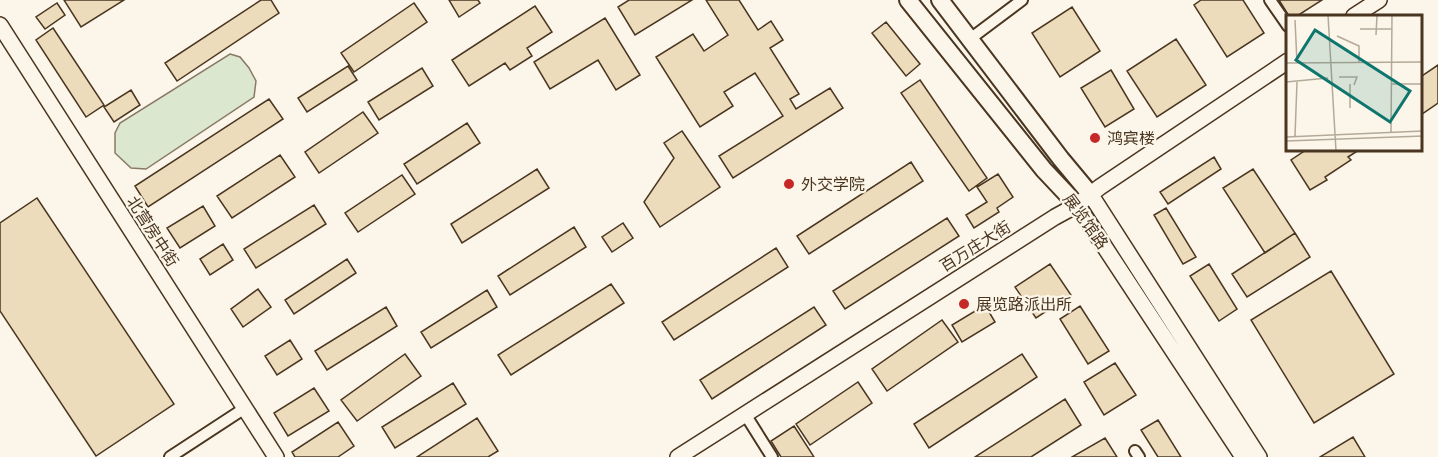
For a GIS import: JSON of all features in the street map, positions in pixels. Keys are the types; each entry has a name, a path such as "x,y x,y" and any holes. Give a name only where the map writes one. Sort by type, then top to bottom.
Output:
{"main road":[{"name":"展览馆路","path":"908,0 1044,170 1084,200 1259,457"},
{"name":"展览馆路","path":"939,0 1061,159 1243,457"},
{"path":"1356,15 1379,0"},
{"name":"北营房中街","path":"0,25 276,457"},
{"name":"百万庄大街","path":"678,457 1084,200 1286,62"}],"street":[{"path":"970,39 1022,0"},
{"path":"1270,0 1286,23"},
{"path":"170,457 245,408"},
{"path":"745,414 772,457"}],"green space":[{"path":"230,54 240,57 249,68 256,81 254,97 146,169 131,168 115,153 115,133 120,123"}],"building":[{"path":"64,0 124,0 81,27"},
{"path":"261,0 271,0 279,13 177,81 165,63"},
{"path":"449,0 478,0 480,3 459,17"},
{"path":"629,0 692,0 635,35 618,7"},
{"path":"706,0 739,0 758,30 771,21 783,40 770,48 799,94 790,99 796,109 830,88 843,108 733,178 719,156 783,116 755,73 724,92 733,106 700,127 656,57 693,34 704,51 728,35"},
{"path":"1201,0 1243,0 1264,33 1227,57 1194,5"},
{"path":"1279,0 1322,0 1299,15 1288,15"},
{"path":"57,3 65,15 45,29 36,17"},
{"path":"414,3 427,22 354,72 341,53"},
{"path":"535,6 552,32 527,48 532,56 510,70 505,63 469,86 452,60"},
{"path":"1072,7 1100,51 1060,77 1032,33"},
{"path":"605,18 640,75 616,90 598,60 550,89 534,62"},
{"path":"886,22 920,64 906,76 872,33"},
{"path":"53,28 104,105 86,117 36,40"},
{"path":"1176,39 1206,85 1157,117 1127,71"},
{"path":"1438,65 1438,103 1423,113 1423,75"},
{"path":"348,66 357,80 307,112 298,98"},
{"path":"422,68 433,86 379,120 368,102"},
{"path":"1111,70 1134,109 1105,127 1081,88"},
{"path":"920,80 987,178 969,191 901,93"},
{"path":"131,90 140,105 114,122 104,107"},
{"path":"269,99 283,119 148,207 135,186"},
{"path":"363,112 378,133 319,173 305,152"},
{"path":"467,123 480,143 417,184 404,164"},
{"path":"682,131 720,187 660,227 644,202 674,158 664,143"},
{"path":"1303,152 1356,152 1348,157 1351,160 1325,177 1327,180 1310,190 1291,160"},
{"path":"280,155 295,177 232,218 217,196"},
{"path":"1214,157 1221,169 1168,204 1160,192"},
{"path":"911,162 923,181 809,254 797,236"},
{"path":"537,169 549,188 462,243 451,224"},
{"path":"1253,169 1295,233 1265,253 1223,188"},
{"path":"998,174 1013,197 997,208 999,212 974,228 966,215 987,202 977,187"},
{"path":"402,175 415,194 358,232 345,213"},
{"path":"37,198 174,404 96,456 0,311 0,223"},
{"path":"314,205 326,224 256,268 244,249"},
{"path":"203,206 215,226 180,248 167,228"},
{"path":"1166,208 1196,257 1183,264 1154,215"},
{"path":"947,218 959,236 845,309 833,291"},
{"path":"623,223 633,238 612,252 602,237"},
{"path":"574,227 586,247 510,295 498,276"},
{"path":"1295,233 1310,257 1247,297 1232,274"},
{"path":"223,244 233,260 210,275 200,259"},
{"path":"776,248 788,267 674,340 662,322"},
{"path":"347,259 356,273 294,314 285,300"},
{"path":"1050,264 1071,295 1036,318 1015,287"},
{"path":"1209,264 1237,309 1219,321 1190,276"},
{"path":"1331,271 1394,374 1314,423 1251,320"},
{"path":"611,284 624,303 511,375 498,355"},
{"path":"258,289 271,307 243,327 231,309"},
{"path":"487,290 497,307 431,348 421,332"},
{"path":"985,305 995,322 962,342 952,325"},
{"path":"1080,306 1109,351 1088,364 1060,319"},
{"path":"386,307 397,326 327,370 315,351"},
{"path":"814,307 826,325 712,399 700,380"},
{"path":"942,320 958,342 887,391 872,369"},
{"path":"290,340 302,359 277,375 265,356"},
{"path":"405,354 421,376 357,421 341,400"},
{"path":"1022,354 1037,377 929,448 914,424"},
{"path":"1115,363 1136,395 1104,415 1084,382"},
{"path":"858,382 872,403 810,445 796,424"},
{"path":"453,383 466,404 395,448 382,427"},
{"path":"314,388 329,411 288,436 274,413"},
{"path":"1065,399 1081,425 1031,457 975,457"},
{"path":"477,418 498,451 488,457 417,457"},
{"path":"1158,420 1181,457 1158,457 1141,430"},
{"path":"338,422 354,446 338,457 295,457 292,452"},
{"path":"794,426 814,457 781,457 771,441"},
{"path":"1353,437 1365,457 1320,457"},
{"path":"1105,438 1117,457 1072,457"}],"place":[{"name":"鸿宾楼","path":"1095,138"},
{"name":"外交学院","path":"789,184"},
{"name":"展览路派出所","path":"964,304"}]}
